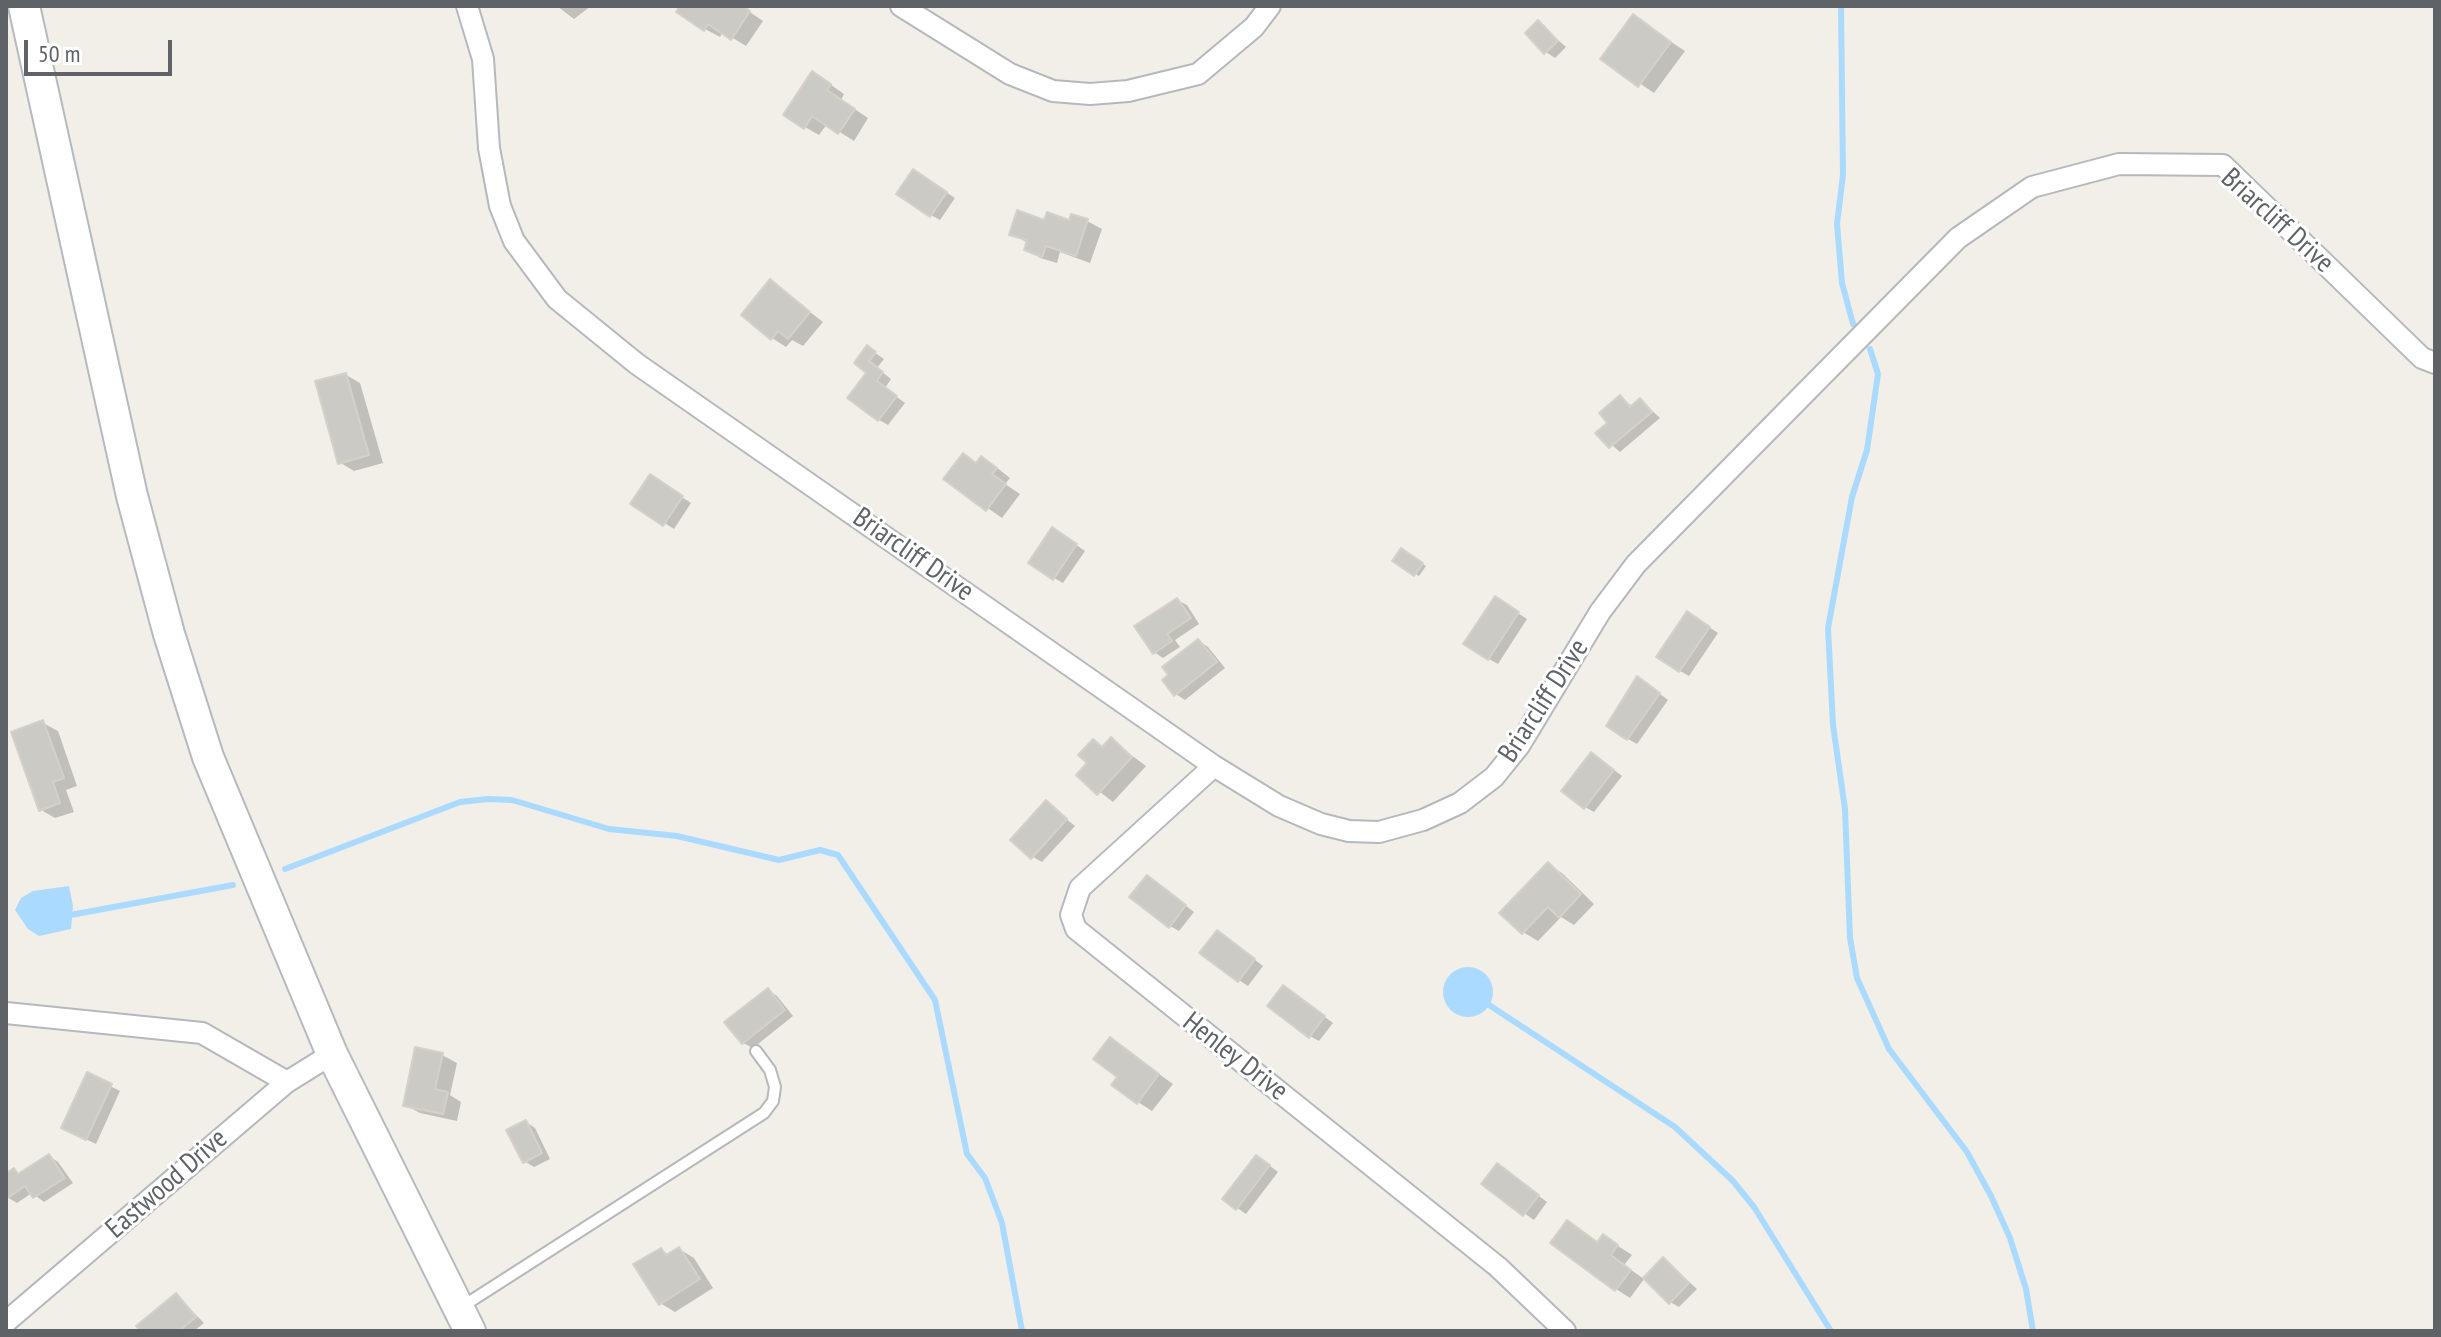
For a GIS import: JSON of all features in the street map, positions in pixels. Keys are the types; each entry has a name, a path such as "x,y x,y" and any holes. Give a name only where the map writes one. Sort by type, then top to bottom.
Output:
{"main road":[{"path":"24,6 132,496 169,634 208,757 332,1054 464,1320"}],"street":[{"name":"Briarcliff Drive","path":"467,6 483,59 489,148 500,206 514,241 557,299 637,364 1214,766 1279,806 1321,824 1349,831 1379,832 1423,820 1460,803 1494,777 1519,746 1600,612 1636,564 1958,238 2032,187 2119,164 2223,165 2429,361"},
{"path":"901,6 1010,74 1053,91 1090,94 1128,91 1198,74 1254,27 1270,6"},
{"name":"Henley Drive","path":"1214,766 1080,888 1071,915 1076,929 1498,1267 1565,1331"},
{"path":"6,1013 202,1033 287,1082"},
{"name":"Eastwood Drive","path":"6,1322 287,1082 332,1054"}],"lane":[{"path":"464,1320 764,1113 773,1101 775,1087 770,1070 756,1051"}],"water":[{"path":"69,886 73,906 71,929 39,936 28,929 15,910 21,898 33,891"},
{"path":"1468,967 1486,974 1493,992 1486,1010 1468,1017 1450,1010 1443,992 1450,974"}],"building":[{"path":"680,6 743,6 750,11 731,40 708,24 704,31 676,12"},
{"path":"1633,14 1671,42 1638,87 1600,59"},
{"path":"1538,20 1558,41 1544,54 1525,33"},
{"path":"812,71 831,84 827,90 855,109 838,134 812,116 804,129 783,115"},
{"path":"913,169 947,192 930,217 896,194"},
{"path":"1017,210 1044,220 1047,212 1069,220 1071,214 1088,219 1076,256 1046,246 1042,257 1024,250 1027,240 1009,235"},
{"path":"770,279 810,312 788,339 778,331 771,340 741,315"},
{"path":"867,345 876,352 869,361 883,372 877,381 897,396 878,421 847,398 866,373 854,363"},
{"path":"346,373 369,455 338,464 315,381"},
{"path":"1620,395 1630,407 1640,398 1652,412 1609,448 1595,433 1607,423 1599,413"},
{"path":"963,453 976,463 981,456 997,468 992,474 1006,484 986,511 943,479"},
{"path":"650,474 683,496 663,526 630,504"},
{"path":"1052,527 1077,544 1053,580 1028,563"},
{"path":"1401,548 1423,563 1414,576 1392,561"},
{"path":"1495,596 1519,612 1488,660 1463,644"},
{"path":"1177,598 1191,618 1167,634 1172,641 1153,654 1134,626"},
{"path":"1687,611 1710,627 1679,672 1656,657"},
{"path":"1198,639 1217,662 1174,696 1162,680 1168,675 1162,667"},
{"path":"1637,676 1660,693 1627,740 1606,726"},
{"path":"43,720 64,778 53,782 60,803 39,811 11,732"},
{"path":"1111,737 1132,757 1097,795 1076,775 1087,763 1078,755 1093,739 1102,747"},
{"path":"1591,752 1614,770 1584,809 1561,791"},
{"path":"1046,800 1067,819 1031,859 1010,840"},
{"path":"1548,862 1581,894 1559,918 1548,907 1522,934 1499,913"},
{"path":"1147,875 1186,905 1169,928 1129,897"},
{"path":"1217,930 1255,959 1238,982 1199,953"},
{"path":"1283,985 1325,1016 1309,1038 1267,1006"},
{"path":"768,988 785,1010 742,1044 724,1022"},
{"path":"1110,1037 1159,1074 1137,1104 1111,1085 1117,1077 1093,1059"},
{"path":"415,1047 443,1053 435,1089 448,1092 443,1114 403,1106"},
{"path":"87,1072 112,1084 86,1140 61,1128"},
{"path":"526,1120 542,1153 523,1163 506,1130"},
{"path":"49,1154 65,1178 33,1198 25,1186 6,1199 6,1173 14,1168 18,1174"},
{"path":"1256,1155 1270,1165 1236,1210 1222,1199"},
{"path":"1497,1163 1539,1195 1523,1216 1481,1184"},
{"path":"1567,1220 1597,1242 1603,1234 1618,1245 1611,1255 1631,1270 1615,1291 1550,1243"},
{"path":"679,1247 700,1279 659,1305 633,1264 661,1248 666,1255"},
{"path":"1663,1257 1689,1283 1669,1304 1643,1278"},
{"path":"176,1293 196,1317 179,1331 140,1331 136,1326"}],"waterway":[{"path":"1841,6 1843,175 1837,224 1842,283 1853,324"},
{"path":"1870,349 1878,374 1867,450 1852,497 1828,628 1833,725 1845,809 1850,938 1857,978 1889,1049 1967,1152 1991,1196 2010,1238 2026,1289 2033,1331"},
{"path":"285,869 460,802 488,799 512,800 609,829 677,836 779,860 820,850 838,855 935,1000 967,1154 985,1178 1002,1223 1022,1331"},
{"path":"65,916 233,885"},
{"path":"1486,1003 1675,1127 1733,1181 1754,1207 1831,1331"}]}
